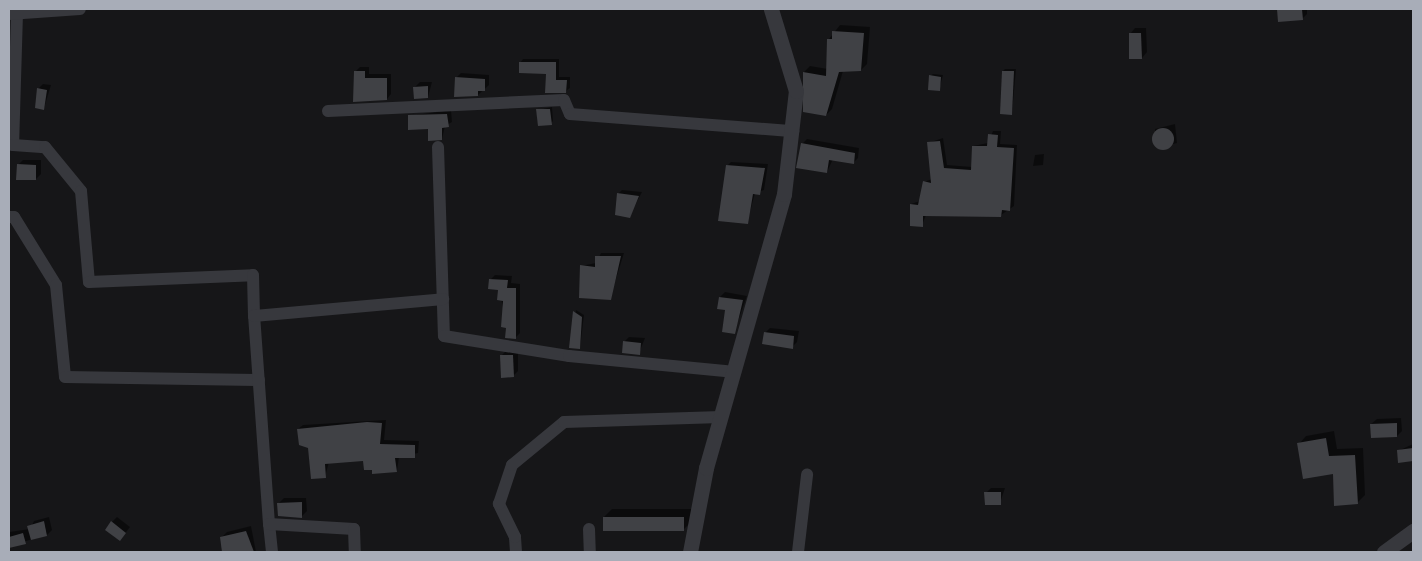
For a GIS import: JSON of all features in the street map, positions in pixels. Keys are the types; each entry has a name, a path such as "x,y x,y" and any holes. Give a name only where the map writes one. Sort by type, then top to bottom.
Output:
{"street":[{"path":"80,9 13,14 12,145 45,147 81,191 89,282 252,275 272,552"},
{"path":"690,552 721,417 784,194 793,130 796,91 771,9"},
{"path":"328,111 564,100 570,114 793,130"},
{"path":"438,147 444,336 569,356 735,372"},
{"path":"9,217 14,217 56,285 65,377 259,380"},
{"path":"254,316 443,299"},
{"path":"516,552 515,538 499,504 512,465 564,422 721,417"},
{"path":"798,552 806,475"},
{"path":"269,524 354,529 355,552"},
{"path":"589,529 590,552"},
{"path":"1384,552 1413,532"}],"building":[{"path":"1277,9 1302,9 1303,20 1278,22"},
{"path":"832,31 864,33 861,71 839,72 826,116 803,112 803,72 826,76 827,39 832,39"},
{"path":"1129,33 1141,33 1142,59 1129,59"},
{"path":"519,62 556,62 556,80 567,80 566,93 545,93 546,74 519,73"},
{"path":"354,71 365,71 365,78 387,78 387,100 353,102"},
{"path":"1002,71 1014,71 1012,115 1000,114"},
{"path":"929,75 941,77 940,91 928,90"},
{"path":"455,77 485,79 485,91 478,91 478,96 454,97"},
{"path":"428,86 428,98 414,99 413,87"},
{"path":"37,88 47,90 44,110 35,108"},
{"path":"536,109 550,109 552,125 538,126"},
{"path":"447,114 449,127 442,128 442,140 428,141 428,129 408,130 408,115"},
{"path":"1163,128 1171,131 1174,139 1171,147 1163,150 1155,147 1152,139 1155,131"},
{"path":"988,134 998,135 997,147 1014,148 1010,211 1002,210 1001,217 923,216 923,227 910,226 910,204 918,205 923,181 931,183 927,142 940,141 944,168 971,170 972,146 987,146"},
{"path":"801,143 855,153 854,164 829,160 827,173 796,168"},
{"path":"17,164 36,165 36,180 16,180"},
{"path":"726,165 765,168 760,195 753,194 748,224 718,221"},
{"path":"617,193 639,196 630,218 615,215"},
{"path":"595,256 621,256 611,300 579,298 580,265 595,267"},
{"path":"489,279 508,280 507,288 516,288 516,339 505,338 506,328 501,327 503,301 497,300 498,290 488,289"},
{"path":"719,297 743,300 735,334 722,332 725,310 717,309"},
{"path":"573,311 582,317 580,349 569,348"},
{"path":"764,332 794,336 793,349 762,344"},
{"path":"623,341 641,343 640,355 622,353"},
{"path":"500,355 513,355 514,377 501,378"},
{"path":"367,422 382,423 380,444 415,445 415,458 395,458 397,472 372,474 372,470 364,470 363,461 325,464 326,478 311,479 308,448 299,445 297,429"},
{"path":"1397,423 1397,437 1371,438 1370,424"},
{"path":"1326,438 1329,456 1355,455 1358,504 1334,506 1333,474 1303,479 1297,443"},
{"path":"1413,448 1413,461 1398,463 1397,450"},
{"path":"984,492 1001,492 1001,505 985,505"},
{"path":"302,502 302,518 278,516 277,503"},
{"path":"603,517 684,517 684,531 603,531"},
{"path":"44,521 47,536 31,540 27,526"},
{"path":"111,521 126,533 120,541 105,530"},
{"path":"246,531 254,552 222,552 220,537"},
{"path":"23,533 26,544 9,548 9,537"}]}
